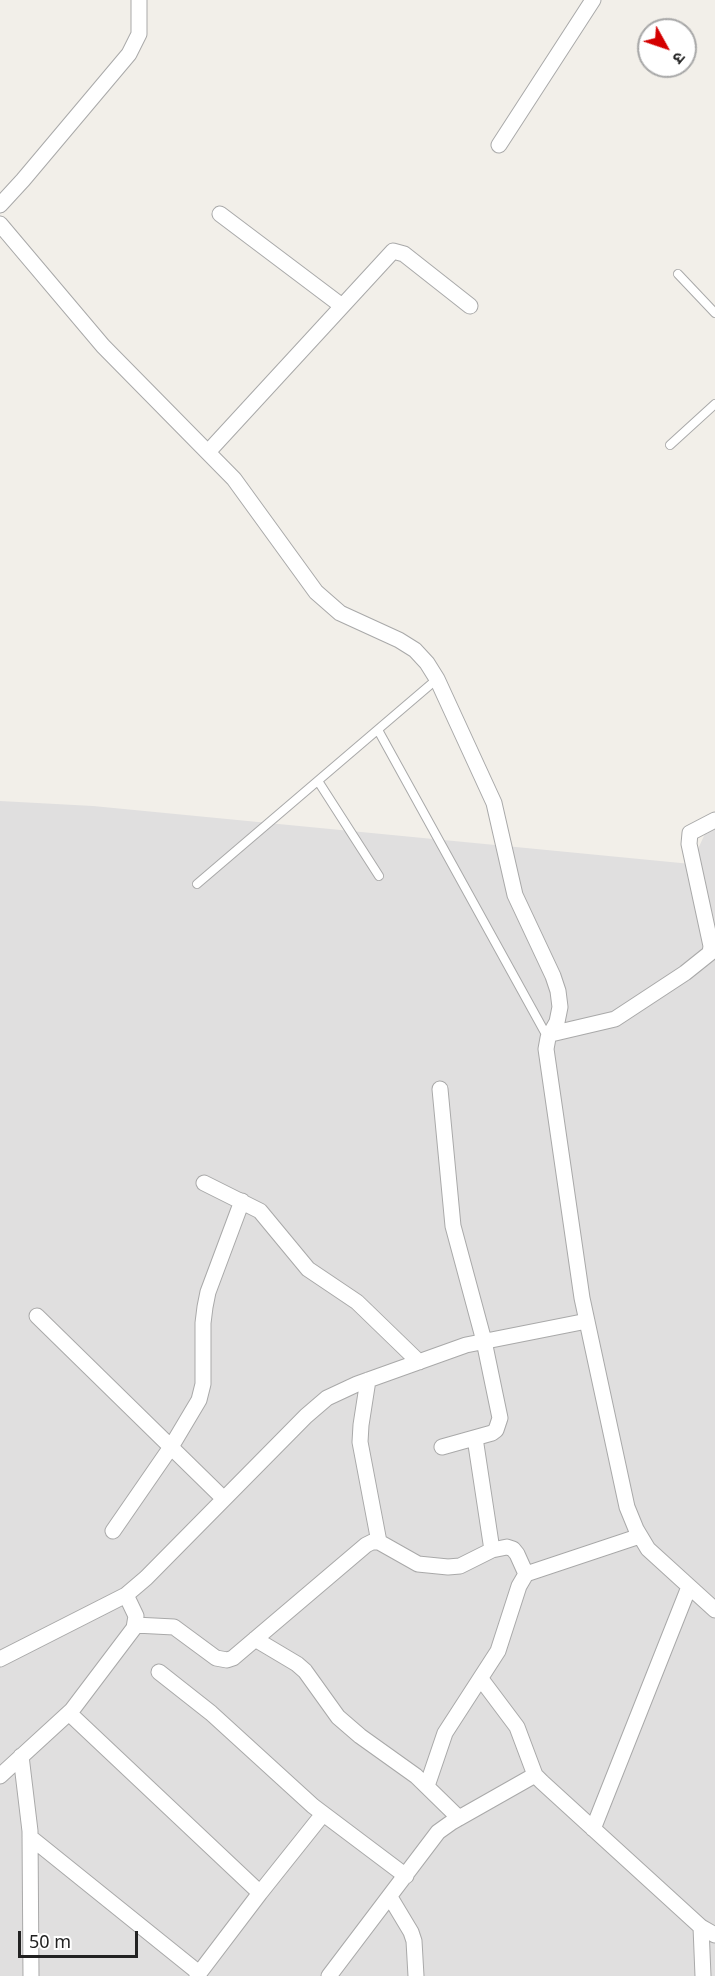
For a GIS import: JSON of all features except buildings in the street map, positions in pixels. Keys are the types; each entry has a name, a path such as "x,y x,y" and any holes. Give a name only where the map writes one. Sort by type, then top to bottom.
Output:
{"street":[{"path":"0,205 24,180 129,54 139,34 139,0"},
{"path":"499,144 593,0"},
{"path":"220,214 342,306"},
{"path":"0,224 103,346 234,479 327,604 340,613 399,640 415,650 437,679 494,803 515,895 558,991 558,1014 546,1048 587,1321 627,1507 640,1536 656,1557 715,1610"},
{"path":"208,452 393,251 399,251 470,306"},
{"path":"549,1036 615,1019 685,973 710,953 711,946 689,844 690,832 715,820"},
{"path":"440,1089 453,1226 484,1341 500,1418 499,1424 492,1433 442,1447"},
{"path":"204,1183 260,1211 308,1269 357,1302 419,1362"},
{"path":"114,1531 195,1409 201,1392 205,1307 208,1292 242,1201"},
{"path":"37,1316 224,1499"},
{"path":"0,1659 126,1595 147,1578 306,1416 327,1398 368,1380 466,1345 587,1321"},
{"path":"368,1380 360,1442 379,1542"},
{"path":"475,1438 492,1550"},
{"path":"427,1786 445,1732 498,1652 519,1586 526,1574 640,1536"},
{"path":"135,1625 174,1627 222,1660 233,1658 366,1545 379,1542 418,1564 448,1567 471,1562 502,1546 513,1549 526,1574"},
{"path":"593,1829 689,1587"},
{"path":"0,1776 81,1700 135,1625 136,1616 126,1595"},
{"path":"255,1639 305,1671 347,1726 427,1786 459,1818"},
{"path":"159,1672 210,1713 300,1796 406,1876"},
{"path":"481,1679 517,1727 535,1774 701,1927 715,1935"},
{"path":"69,1713 260,1893"},
{"path":"21,1756 30,1837 31,1976"},
{"path":"329,1976 438,1832 535,1774"},
{"path":"30,1837 198,1975 323,1814"},
{"path":"390,1898 411,1932 414,1941 416,1976"},
{"path":"701,1927 703,1976"}],"lane":[{"path":"678,274 715,313"},
{"path":"670,445 715,404"},
{"path":"197,884 437,679"},
{"path":"378,730 549,1036"},
{"path":"318,781 379,876"}],"shaded area":[{"path":"0,801 93,806 691,864 715,812 715,1976 0,1976"}]}
